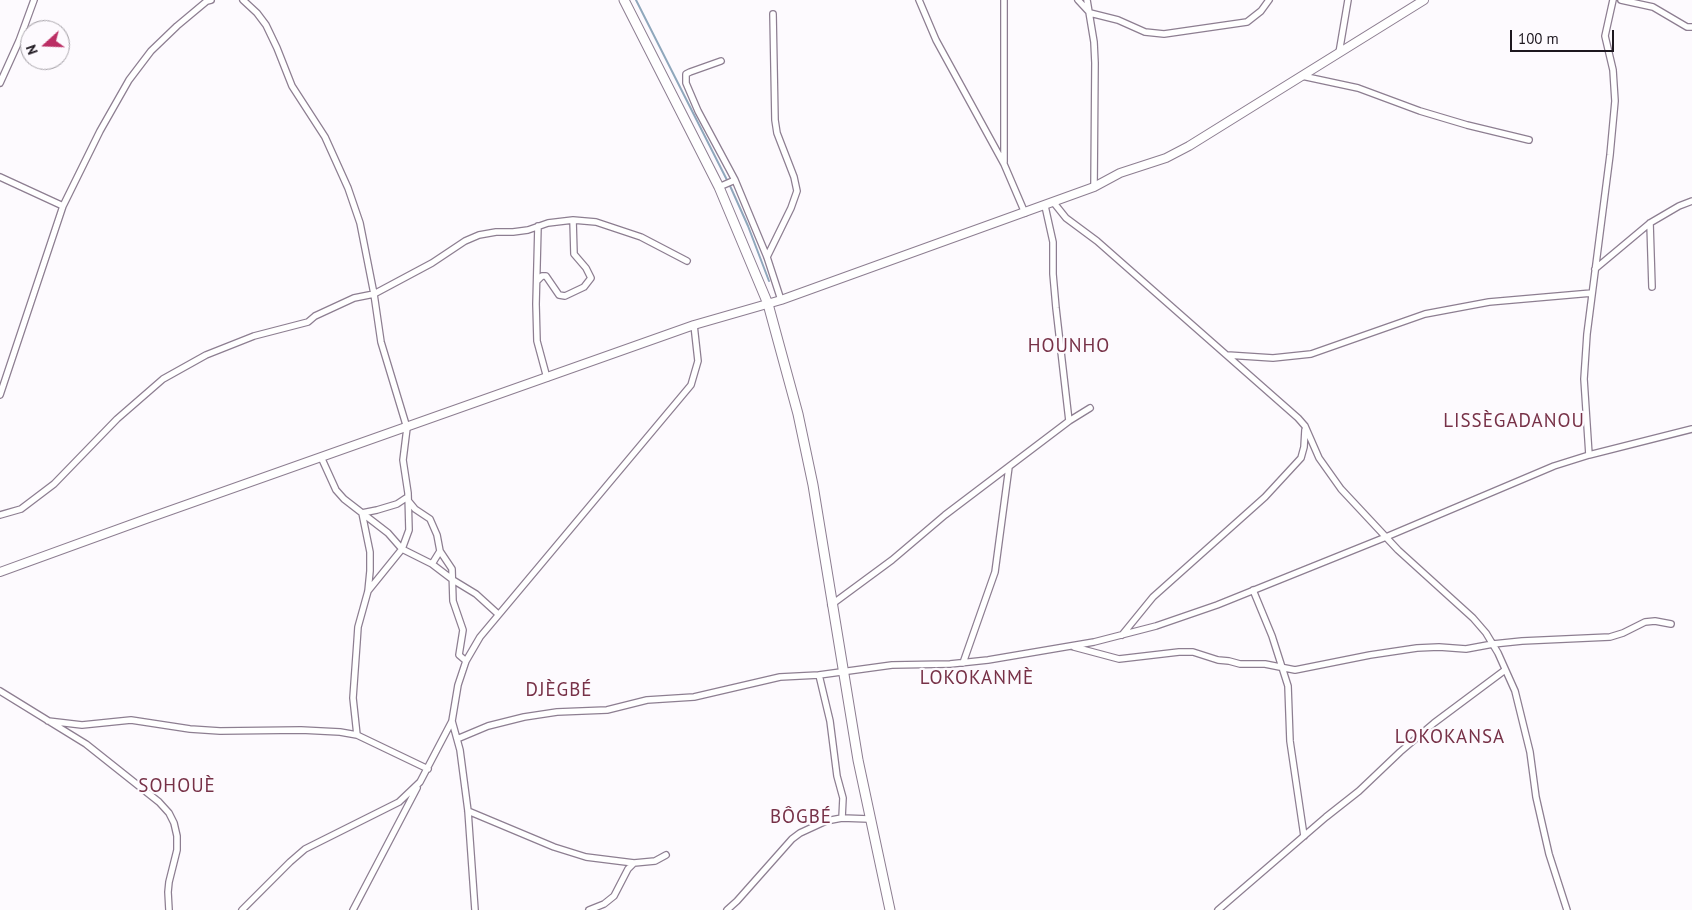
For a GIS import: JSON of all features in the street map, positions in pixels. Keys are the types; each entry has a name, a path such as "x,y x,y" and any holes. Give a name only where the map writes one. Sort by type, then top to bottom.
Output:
{"main road":[{"path":"624,0 728,183 768,304 788,376 813,485 842,671 869,819 890,910"}],"street":[{"path":"0,83 19,42 34,0"},
{"path":"0,396 63,206 100,131 129,80 151,51 208,0"},
{"path":"243,0 257,13 266,25 292,86 324,137 348,188 360,223 381,342 407,428 403,460 409,530 402,549 368,591"},
{"path":"919,0 936,40 1004,164 1025,213"},
{"path":"1004,0 1004,164"},
{"path":"1078,0 1090,14 1118,20 1145,32 1164,34 1246,22 1261,10 1269,0"},
{"path":"1087,0 1094,42 1095,63 1094,187"},
{"path":"1340,53 1348,0"},
{"path":"0,572 146,518 407,428 694,325 781,300 1094,187 1120,173 1166,158 1189,146 1424,0"},
{"path":"1589,455 1584,379 1587,334 1615,101 1613,70 1604,36 1613,0"},
{"path":"1621,0 1653,7 1692,27"},
{"path":"767,257 792,208 797,190 774,120 773,14"},
{"path":"721,61 686,74 686,83 728,183 767,257 781,300"},
{"path":"1302,76 1358,88 1420,111 1529,140"},
{"path":"0,177 63,206"},
{"path":"1595,269 1650,223 1679,206 1692,201"},
{"path":"1054,203 1066,218 1097,242 1227,355 1305,426 1315,452 1341,489 1386,537 1473,618 1493,644 1515,691 1530,752 1536,798 1548,854 1567,910"},
{"path":"1045,206 1053,242 1056,308 1070,421"},
{"path":"0,515 21,509 54,484 117,419 163,379 206,355 254,336 308,322 315,316 354,298 374,294 432,263 465,241 479,235 513,232 573,220 596,222 641,238 688,261"},
{"path":"537,281 542,276 546,276 559,295 566,296 584,287 591,278 586,268 574,254 573,220"},
{"path":"1650,223 1652,287"},
{"path":"538,226 537,341 547,378"},
{"path":"1227,355 1273,358 1305,356 1425,314 1489,302 1592,293"},
{"path":"353,910 452,721 458,685 466,661 480,637 498,614 691,385 698,361 694,325"},
{"path":"832,604 892,560 944,515 1090,408"},
{"path":"1122,634 1154,597 1265,496 1301,458 1304,447 1305,426"},
{"path":"457,739 488,726 524,717 558,712 607,710 647,700 694,697 780,678 892,665 962,663 1072,647 1156,626 1386,537 1545,470 1589,455 1692,429"},
{"path":"321,457 336,490 344,499 388,533 402,549 432,564 476,594 498,614"},
{"path":"962,663 994,572 1009,467"},
{"path":"362,512 397,504 406,498 415,509 430,519 437,535 440,551 452,569 453,601 463,630 459,655 466,661"},
{"path":"357,736 353,698 358,627 368,591 370,571 370,552 362,512"},
{"path":"432,564 440,551"},
{"path":"1253,590 1284,669 1290,705 1290,741 1304,836"},
{"path":"1072,647 1119,659 1193,652 1218,660 1240,664 1265,664 1284,669 1301,669 1417,648 1466,649 1493,644 1610,637 1646,622 1655,621 1671,624"},
{"path":"1218,910 1359,791 1434,723 1505,670"},
{"path":"818,675 830,721 837,776 843,798 842,818"},
{"path":"0,691 86,744 159,802 168,813 174,823 177,843 168,892 169,910"},
{"path":"48,721 82,725 131,720 198,730 340,732 357,736 428,768"},
{"path":"452,721 457,739 468,811 475,910"},
{"path":"242,910 305,849 399,802 420,782"},
{"path":"468,811 554,847 586,858 634,863 655,861 666,856"},
{"path":"727,910 800,832 826,821 842,818 869,819"},
{"path":"589,910 604,904 614,896 628,869 634,863"}],"waterway":[{"path":"636,0 731,188 769,281"}],"district":[{"name":"HOUNHO","path":"1069,347"},
{"name":"LISSÈGADANOU","path":"1514,422"},
{"name":"LOKOKANMÈ","path":"977,679"},
{"name":"DJÈGBÉ","path":"559,691"},
{"name":"LOKOKANSA","path":"1450,738"},
{"name":"SOHOUÈ","path":"177,787"},
{"name":"BÔGBÉ","path":"801,818"}]}
